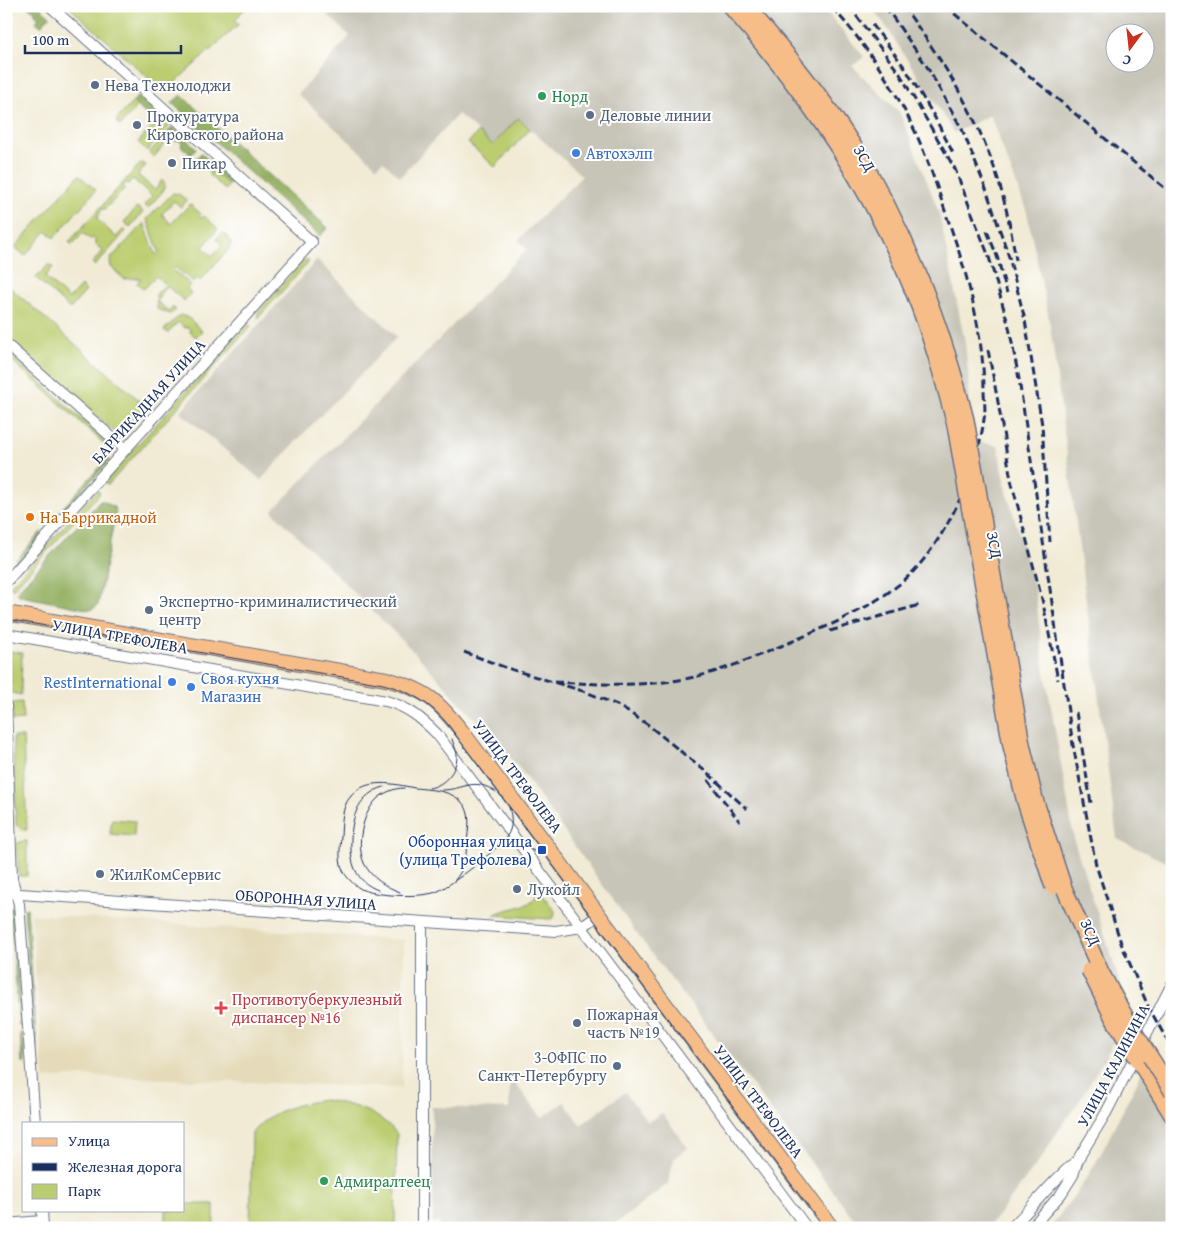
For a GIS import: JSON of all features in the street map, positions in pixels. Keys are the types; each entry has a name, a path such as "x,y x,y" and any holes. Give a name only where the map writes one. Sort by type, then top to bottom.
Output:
{"highway":[{"name":"ЗСД","path":"730,6 785,70 847,159 882,225 913,291 942,374 955,425 1011,746 1025,802 1055,893 1092,976 1113,1018 1172,1115"},
{"name":"ЗСД","path":"746,6 793,61 855,148 891,213 924,287 954,371 966,420 1022,744 1035,799 1064,888 1101,972 1130,1025 1172,1091"}],"main road":[{"name":"УЛИЦА ТРЕФОЛЕВА","path":"6,613 363,674 400,682 420,690 435,699 459,727 832,1228"}],"street":[{"name":"БАРРИКАДНАЯ УЛИЦА","path":"6,582 312,242 50,6"},
{"path":"6,344 125,449"},
{"name":"УЛИЦА ТРЕФОЛЕВА","path":"6,634 349,694 398,704 418,716 437,734 807,1228"},
{"path":"6,706 11,893 19,904 35,1122"},
{"name":"ОБОРОННАЯ УЛИЦА","path":"11,893 556,931 582,927 599,915"},
{"path":"422,922 422,1228"},
{"name":"УЛИЦА КАЛИНИНА","path":"1031,1228 1061,1194 1073,1175 1078,1159 1106,1113 1172,984"},
{"name":"УЛИЦА КАЛИНИНА","path":"1012,1228 1066,1169 1078,1159"},
{"path":"6,1224 42,1220"}],"shaded area":[{"path":"318,6 822,6 864,57 852,66 900,113 939,212 965,343 969,381 967,439 998,446 1005,486 1035,589 1044,667 1075,844 1130,1014 1082,1097 1045,1153 996,1218 986,1228 861,1228 640,938 520,769 417,655 272,511 527,249 518,240 582,176 518,118 493,145 458,114 400,177 383,161 377,167 298,94 350,36"},
{"path":"870,6 1172,6 1172,865 1117,839 1050,324 1027,212 990,115 954,133 884,23"},
{"path":"317,260 397,337 261,480 180,412"},
{"name":"Противотуберкулезный диспансер №16","path":"31,914 404,940 402,1088 85,1076 44,1079"},
{"path":"1154,1048 1172,1071 1172,1228 1050,1228 1087,1178"},
{"path":"510,1077 542,1118 564,1102 581,1125 625,1092 648,1122 662,1113 688,1148 674,1159 668,1184 610,1228 440,1228 439,1222 433,1222 432,1107 509,1109"}],"green space":[{"path":"26,6 38,6 50,16 41,26 36,22 39,18 35,11"},
{"path":"68,6 247,6 235,20 239,24 172,85 162,90"},
{"path":"181,95 328,228 320,236 172,103"},
{"path":"138,96 164,119 158,126 133,102"},
{"path":"133,102 137,106 120,126 117,119"},
{"path":"518,118 530,129 495,167 468,143 478,132 493,145"},
{"path":"164,119 170,125 147,151 138,142 155,124 158,126"},
{"path":"172,127 196,148 191,155 181,146 182,143 178,140 175,141 166,134"},
{"path":"166,134 170,137 154,157 149,153"},
{"path":"201,153 232,182 229,185 213,170 210,172 206,168 206,164 200,163 196,159"},
{"path":"142,163 146,165 138,175 155,190 162,180 165,184 163,191 148,208 144,205 152,196 133,179 123,186 124,189 105,209 102,209 97,219 116,237 124,229 126,231 95,266 92,263 103,251 95,244 93,238 90,239 83,233 72,245 69,242"},
{"path":"213,169 229,185 225,190 208,174"},
{"path":"79,175 96,190 54,238 46,231 25,256 15,247"},
{"path":"173,193 179,194 187,201 181,207 174,201 162,214 171,224 190,204 201,214 199,216 201,218 204,216 218,229 203,247 212,256 222,245 216,239 222,233 229,238 231,244 229,249 200,281 197,278 193,282 175,267 173,269 191,285 187,289 191,293 184,301 167,286 159,295 157,301 168,311 172,307 176,310 170,314 157,309 156,294 165,285 156,276 144,289 137,283 141,278 124,279 111,267 110,262 112,257 144,223 156,255 159,252 147,219"},
{"path":"137,207 143,212 130,227 124,222"},
{"path":"305,259 309,262 258,318 258,312"},
{"path":"49,264 53,267 45,277 69,299 81,286 86,291 70,309 36,278"},
{"path":"6,284 147,407 120,437 6,336"},
{"path":"180,315 189,318 202,331 196,337 190,332 188,327 185,328 178,322 168,333 164,330"},
{"path":"245,326 251,326 108,485 104,482"},
{"path":"6,350 111,446 109,448 6,355"},
{"path":"108,458 110,460 52,525 49,523"},
{"path":"97,490 100,493 13,589 10,586"},
{"path":"100,501 104,501 115,508 116,511 98,605 91,610 18,594 18,590"},
{"path":"41,532 44,534 6,576 6,572"},
{"path":"10,651 22,653 21,695 11,693"},
{"path":"22,702 23,720 12,721 12,703"},
{"path":"13,737 23,737 27,830 23,830 16,825"},
{"path":"112,819 135,821 134,836 110,834"},
{"path":"27,841 27,876 19,876 16,844"},
{"path":"538,889 555,911 554,918 494,915 527,904 536,896"},
{"path":"13,907 23,1026 19,1026 10,908"},
{"path":"27,908 37,1051 35,1051 24,909"},
{"path":"20,1033 23,1033 25,1063 22,1063"},
{"name":"Адмиралтеец","path":"324,1100 354,1106 373,1114 390,1126 397,1134 395,1228 250,1228 252,1133 267,1119 285,1109"},
{"path":"185,1204 214,1204 214,1228 166,1228 166,1212 185,1212"}],"tram line":[{"path":"6,619 383,684 402,690 420,699 449,726 824,1228"},
{"path":"429,788 445,781 453,771 457,754 452,739"},
{"path":"455,880 464,862 469,825 466,808 462,802 450,794 436,790 381,783 365,786 357,790 348,800 343,815 340,853 341,864 345,874 361,889 376,893 398,895 420,895 436,892 451,883 473,867 494,850 507,836 511,822 509,807"},
{"path":"442,790 475,784 488,787 496,792"},
{"path":"378,890 364,881 355,869 351,855 351,839 353,822 358,807 368,795 384,787"},
{"path":"400,892 379,881 367,868 362,856 361,839 367,814 376,800 389,791 404,788"},
{"path":"498,848 517,845 536,852"}],"railway":[{"path":"554,682 636,684 685,679 746,661 843,619 887,593 901,583 916,568 944,530 966,485 980,440 985,415 981,345 967,280 935,181 909,118 873,59 831,6"},
{"path":"849,6 900,74 955,169 989,257 1009,327 1019,379 1073,745 1096,865 1121,943 1148,1006 1172,1049"},
{"path":"885,6 926,65 962,129 986,189 1009,257 1025,320 1042,425 1050,542"},
{"path":"903,6 946,70 972,115 992,162 1003,195 1016,260"},
{"path":"945,6 1172,194"},
{"path":"872,24 905,68 934,116 953,153"},
{"path":"987,231 997,256 1007,293"},
{"path":"988,350 1011,480 1043,603 1058,680"},
{"path":"830,631 919,605"},
{"path":"464,652 507,668 586,692 617,705 647,724 711,776 747,809"},
{"path":"1076,712 1091,803"},
{"path":"708,780 740,822"}],"place":[{"name":"Нева Технолоджи","path":"95,85"},
{"name":"Норд","path":"542,96"},
{"name":"Деловые линии","path":"590,115"},
{"name":"Прокуратура Кировского района","path":"137,125"},
{"name":"Автохэлп","path":"576,153"},
{"name":"Пикар","path":"172,163"},
{"name":"На Баррикадной","path":"30,517"},
{"name":"Экспертно-криминалистический центр","path":"149,610"},
{"name":"RestInternational","path":"172,682"},
{"name":"Своя кухня Магазин","path":"191,687"},
{"name":"Оборонная улица (улица Трефолева)","path":"542,850"},
{"name":"ЖилКомСервис","path":"100,874"},
{"name":"Лукойл","path":"517,889"},
{"name":"Противотуберкулезный диспансер №16","path":"221,1008"},
{"name":"Пожарная часть №19","path":"577,1023"},
{"name":"3-ОФПС по Санкт-Петербургу","path":"617,1066"},
{"name":"Адмиралтеец","path":"324,1181"}]}
